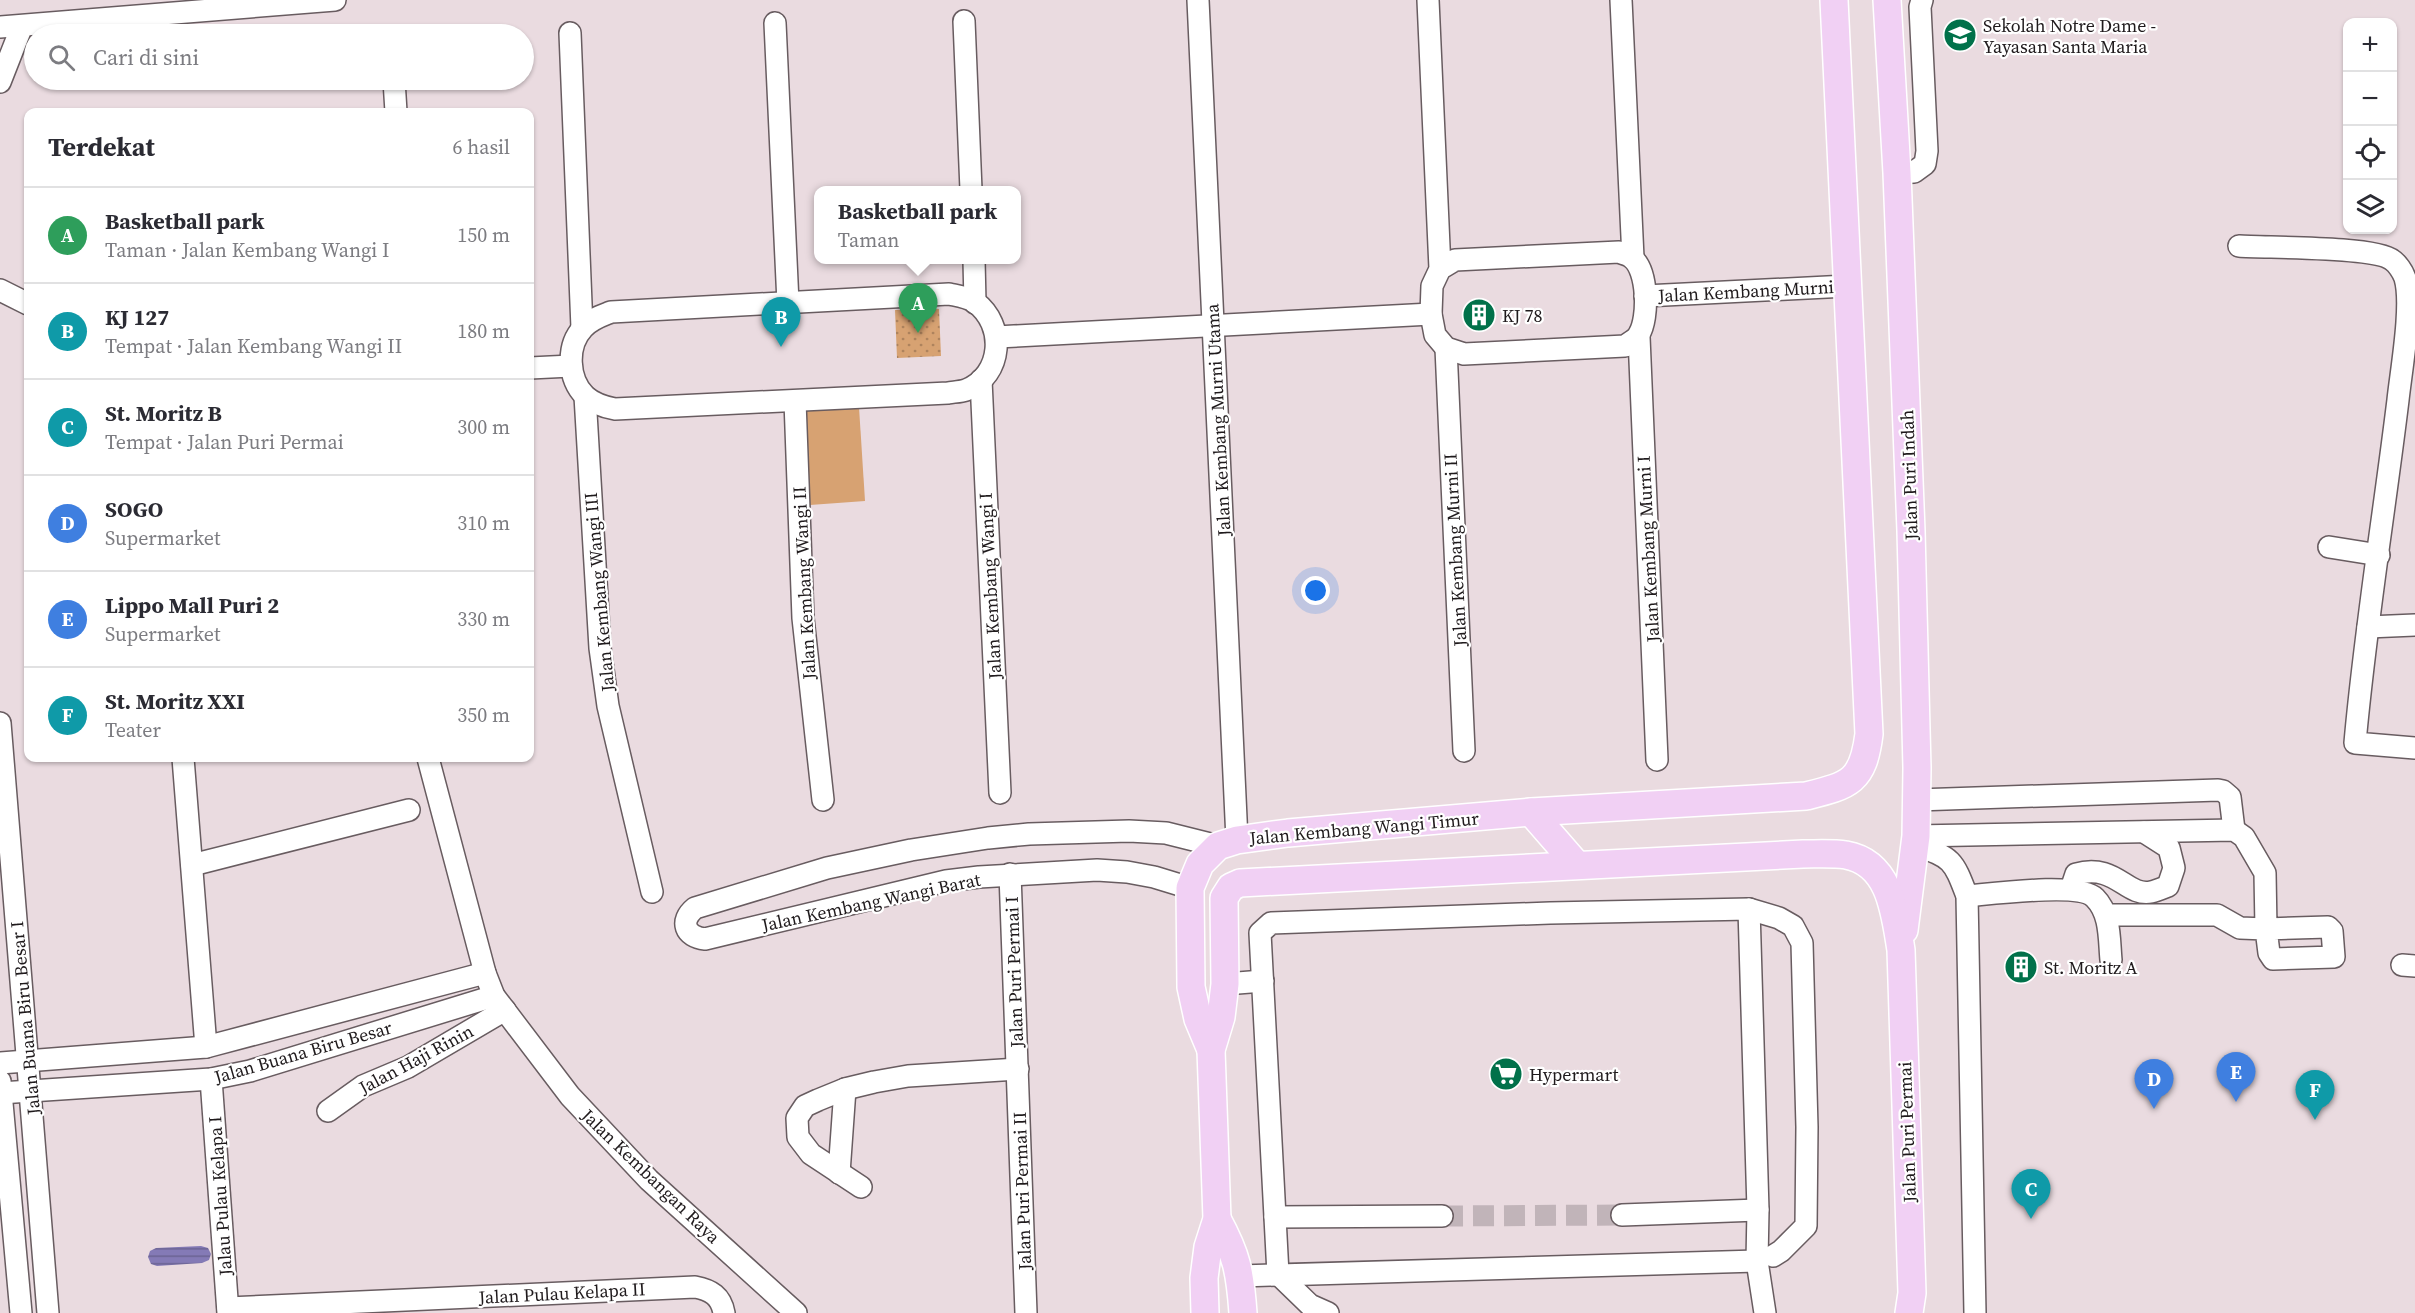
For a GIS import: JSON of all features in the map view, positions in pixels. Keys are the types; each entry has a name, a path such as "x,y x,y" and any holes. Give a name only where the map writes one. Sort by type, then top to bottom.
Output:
{"main road":[{"path":"1834,0 1847,286"},
{"name":"Jalan Puri Indah","path":"1887,0 1897,174 1911,531 1917,800 1916,841 1901,950"},
{"name":"Jalan Kembang Wangi Timur","path":"1227,843 1288,833 1530,813 1806,796 1841,787 1858,773 1866,757 1869,734 1847,286"},
{"path":"1530,813 1577,865"},
{"path":"1211,1050 1198,1019 1191,987 1190,888 1200,864 1227,843"},
{"path":"1204,1313 1204,1278 1208,1247 1217,1219 1211,1050 1221,1017 1225,984 1224,898 1231,887 1240,883 1577,865 1803,854 1846,855 1870,867 1880,877 1889,892 1901,950"},
{"name":"Jalan Puri Permai","path":"1901,950 1912,1306"},
{"path":"1217,1219 1233,1248 1240,1276 1243,1313"}],"street":[{"path":"46,24 335,0"},
{"name":"Jalan Kembang Murni Utama","path":"1198,0 1214,325 1227,843"},
{"path":"1428,0 1440,269 1432,286 1431,314 1436,335 1446,348 1464,354 1625,346 1639,337"},
{"path":"1440,269 1455,260 1619,252 1633,258 1621,0"},
{"path":"1897,174 1914,172 1925,164 1927,151 1920,7 1922,0"},
{"path":"964,21 971,186"},
{"path":"776,23 788,303"},
{"path":"0,27 22,26 0,82"},
{"path":"570,33 582,328"},
{"path":"395,90 396,108"},
{"path":"2239,246 2362,251 2384,255 2393,260 2405,278 2405,339 2355,743 2415,748"},
{"name":"Jalan Kembang Murni I","path":"1633,258 1641,272 1645,296 1644,321 1639,337 1657,760"},
{"path":"974,264 975,303"},
{"name":"Jalan Kembang Murni","path":"1645,296 1847,286"},
{"path":"0,290 24,302"},
{"path":"949,294 963,296 975,303 990,319 997,337 994,362 981,380 966,390 948,393 615,409 599,405 585,396 575,382 571,366 572,346 582,328 595,318 611,312 788,303 949,294"},
{"path":"997,337 1431,314"},
{"name":"Jalan Kembang Murni II","path":"1446,348 1464,751"},
{"path":"534,368 571,366"},
{"name":"Jalan Kembang Wangi I","path":"981,380 1000,793"},
{"name":"Jalan Kembang Wangi III","path":"585,396 600,648 608,706 652,892"},
{"name":"Jalan Kembang Wangi II","path":"795,400 803,618 823,800"},
{"path":"2329,547 2379,555"},
{"path":"2368,627 2415,625"},
{"name":"Jalan Buana Biru Besar I","path":"0,723 48,1313"},
{"path":"183,762 207,1047"},
{"name":"Jalan Kembangan Raya","path":"429,762 484,973 500,1003 570,1096 649,1180 796,1313"},
{"path":"1917,800 2218,790 2230,797 2234,830"},
{"path":"192,865 409,810"},
{"path":"1916,841 2234,830 2244,837 2265,873 2266,929 2240,928 2217,915 2106,915"},
{"name":"Jalan Kembang Wangi Timur","path":"695,908 827,868 911,850 988,838 1029,834 1129,831 1166,833 1227,843"},
{"path":"2071,889 2076,874 2087,871 2103,872 2136,891 2149,893 2168,886 2174,868 2169,848 2144,832"},
{"path":"1916,841 1944,855 1957,870 1967,896 1975,1313"},
{"name":"Jalan Kembang Wangi Barat","path":"695,908 688,914 685,923 688,932 696,938 705,939 946,881 1010,874 1097,870 1127,872 1154,877 1190,888"},
{"name":"Jalan Puri Permai I","path":"1010,874 1018,1069"},
{"path":"1967,896 2071,889 2094,897 2106,915 2111,960"},
{"path":"1749,909 1758,1210 1765,1259 1765,1313"},
{"path":"1240,1276 1278,1274 1765,1259 1781,1251 1806,1226 1807,1127 1802,943 1793,926 1779,918 1749,909 1271,923 1260,933 1278,1274 1310,1305 1328,1313"},
{"name":"Jalan Buana Biru Besar","path":"0,1063 207,1047 484,973"},
{"path":"1225,984 1263,981"},
{"name":"Jalan Buana Biru Besar","path":"0,1088 31,1090 211,1079 250,1071 500,1003"},
{"name":"Jalan Haji Rinin","path":"328,1112 363,1086 408,1067 500,1003"},
{"path":"861,1187 811,1154 798,1137 796,1118 805,1106 845,1089 908,1076 1018,1069"},
{"name":"Jalan Puri Permai II","path":"1018,1069 1026,1313"},
{"name":"Jalau Pulau Kelapa I","path":"211,1079 228,1311"},
{"name":"Jalan Buana Biru Besar I","path":"0,1088 21,1313"},
{"path":"839,1173 845,1089"},
{"path":"1622,1215 1758,1210"},
{"path":"1275,1217 1442,1216"},
{"name":"Jalan Pulau Kelapa II","path":"228,1311 562,1303 694,1287 706,1289 720,1304"}],"shaded area":[{"path":"939,309 941,356 897,358 895,310"},
{"path":"859,407 865,501 810,505 803,411"},
{"path":"201,1246 208,1248 211,1254 209,1260 202,1263 157,1266 151,1264 148,1257 150,1251 156,1248"}],"tunnel":[{"path":"1442,1216 1622,1215"}],"place":[{"name":"Sekolah Notre Dame - Yayasan Santa Maria","path":"1960,35"},
{"name":"KJ 78","path":"1479,315"},
{"name":"Basketball park","path":"918,333"},
{"name":"KJ 127","path":"781,347"},
{"name":"St. Moritz A","path":"2021,967"},
{"name":"Hypermart","path":"1506,1074"},
{"name":"Lippo Mall Puri 2","path":"2236,1102"},
{"name":"SOGO","path":"2154,1109"},
{"name":"St. Moritz XXI","path":"2315,1120"},
{"name":"St. Moritz B","path":"2031,1219"}]}
